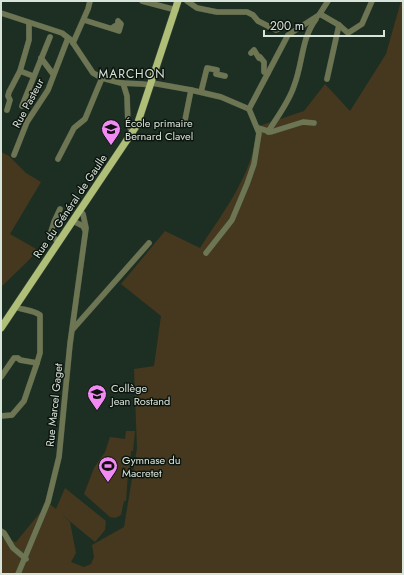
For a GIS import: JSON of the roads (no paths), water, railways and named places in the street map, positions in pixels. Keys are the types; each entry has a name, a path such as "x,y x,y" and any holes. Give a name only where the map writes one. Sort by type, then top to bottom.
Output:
{"main road":[{"name":"Rue du Général de Gaulle","path":"1,328 133,132 141,116 152,84 178,1"}],"street":[{"path":"73,43 84,20 90,1"},
{"path":"142,1 152,2 176,10"},
{"path":"187,1 197,8 217,12 247,12 253,15 258,22 270,28"},
{"path":"268,132 292,92 305,38 309,28 328,1"},
{"path":"320,14 339,25 348,33 362,24 372,1"},
{"path":"1,13 62,34 73,43 93,73 102,78 123,84 152,84 201,92 221,97 249,108 258,128 258,146 247,184 232,220 206,253"},
{"path":"249,108 288,35 320,14"},
{"path":"84,20 112,28"},
{"path":"7,110 10,100 8,96 9,92 20,71 29,40 29,23"},
{"path":"327,79 339,25"},
{"path":"22,106 50,37"},
{"name":"Rue Pasteur","path":"14,155 27,122 48,90 68,38"},
{"path":"251,52 254,50 259,58 260,56 264,62 264,72 268,73"},
{"path":"41,58 53,74"},
{"path":"201,92 208,68 217,70 216,74 225,76"},
{"path":"20,71 33,76"},
{"path":"58,159 74,128 85,119 102,78"},
{"path":"123,84 126,90 128,102 128,124 133,132"},
{"path":"184,125 191,90"},
{"path":"258,128 268,132 303,122 314,123"},
{"path":"58,242 50,235 60,209"},
{"name":"Rue Marcel Gaget","path":"18,574 26,558 48,502 59,457 72,330 86,232 86,222 80,210"},
{"path":"73,221 82,226 86,232"},
{"path":"72,330 149,244"},
{"path":"1,416 12,415 24,401 40,353 40,315 15,307"},
{"path":"1,378 14,358 37,363"},
{"path":"1,531 4,533 13,548 26,558"}],"place":[{"name":"École primaire Bernard Clavel","path":"111,146"},
{"name":"Collège Jean Rostand","path":"97,411"},
{"name":"Gymnase du Macretet","path":"108,483"}],"district":[{"name":"MARCHON","path":"132,74"}]}
